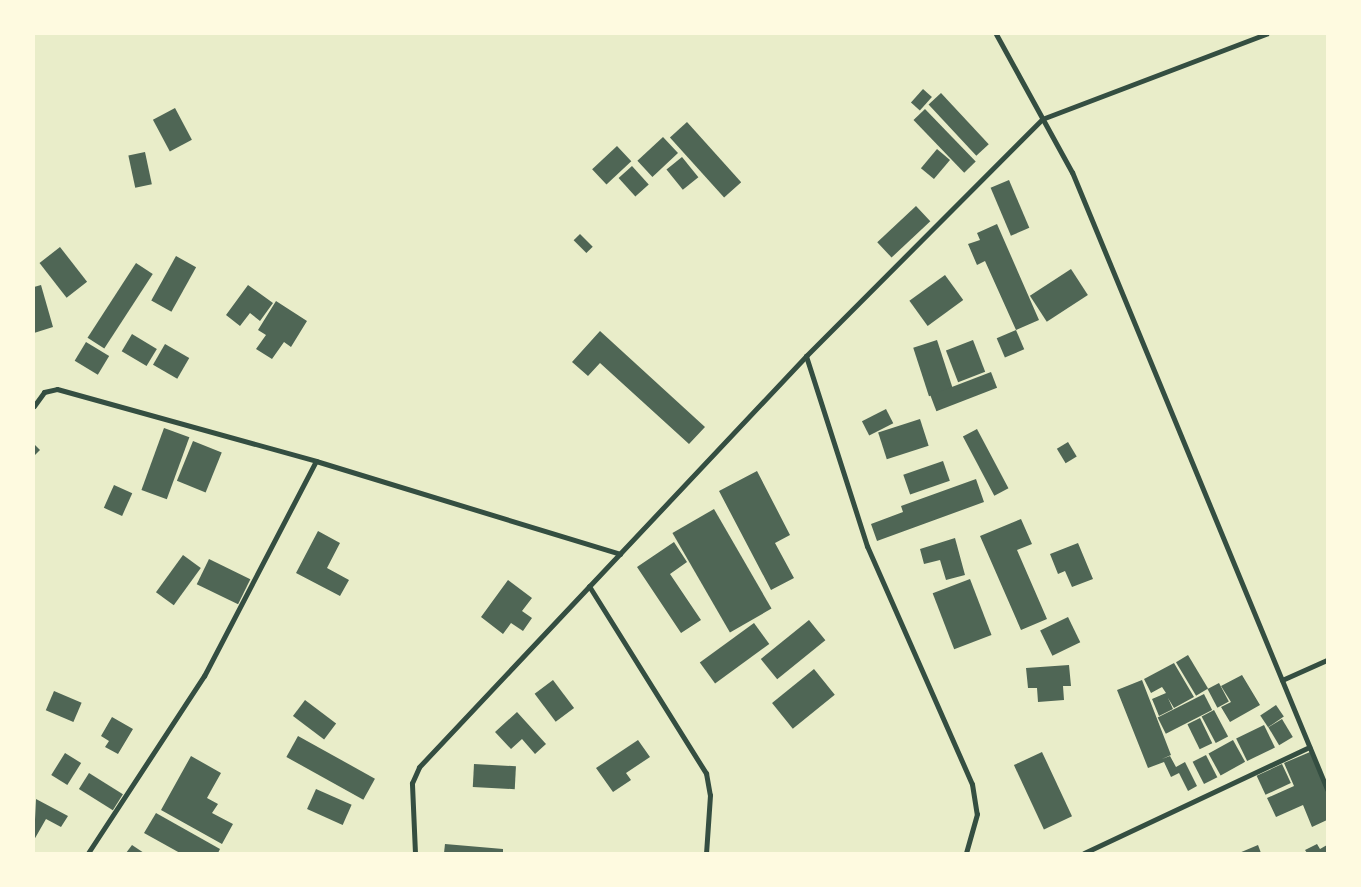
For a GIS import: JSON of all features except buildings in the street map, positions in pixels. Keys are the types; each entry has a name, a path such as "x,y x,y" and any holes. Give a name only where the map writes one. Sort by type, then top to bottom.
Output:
{"street":[{"path":"996,34 1072,172 1327,789"},
{"path":"415,853 412,783 419,766 806,356 1042,119 1266,34"},
{"path":"806,356 867,546 972,784 977,814 966,853"},
{"path":"34,406 44,392 57,389 316,461 620,554"},
{"path":"88,853 204,676 316,461"},
{"path":"589,586 706,773 710,795 706,853"},
{"path":"1282,680 1327,660"},
{"path":"1084,853 1309,747"}]}
